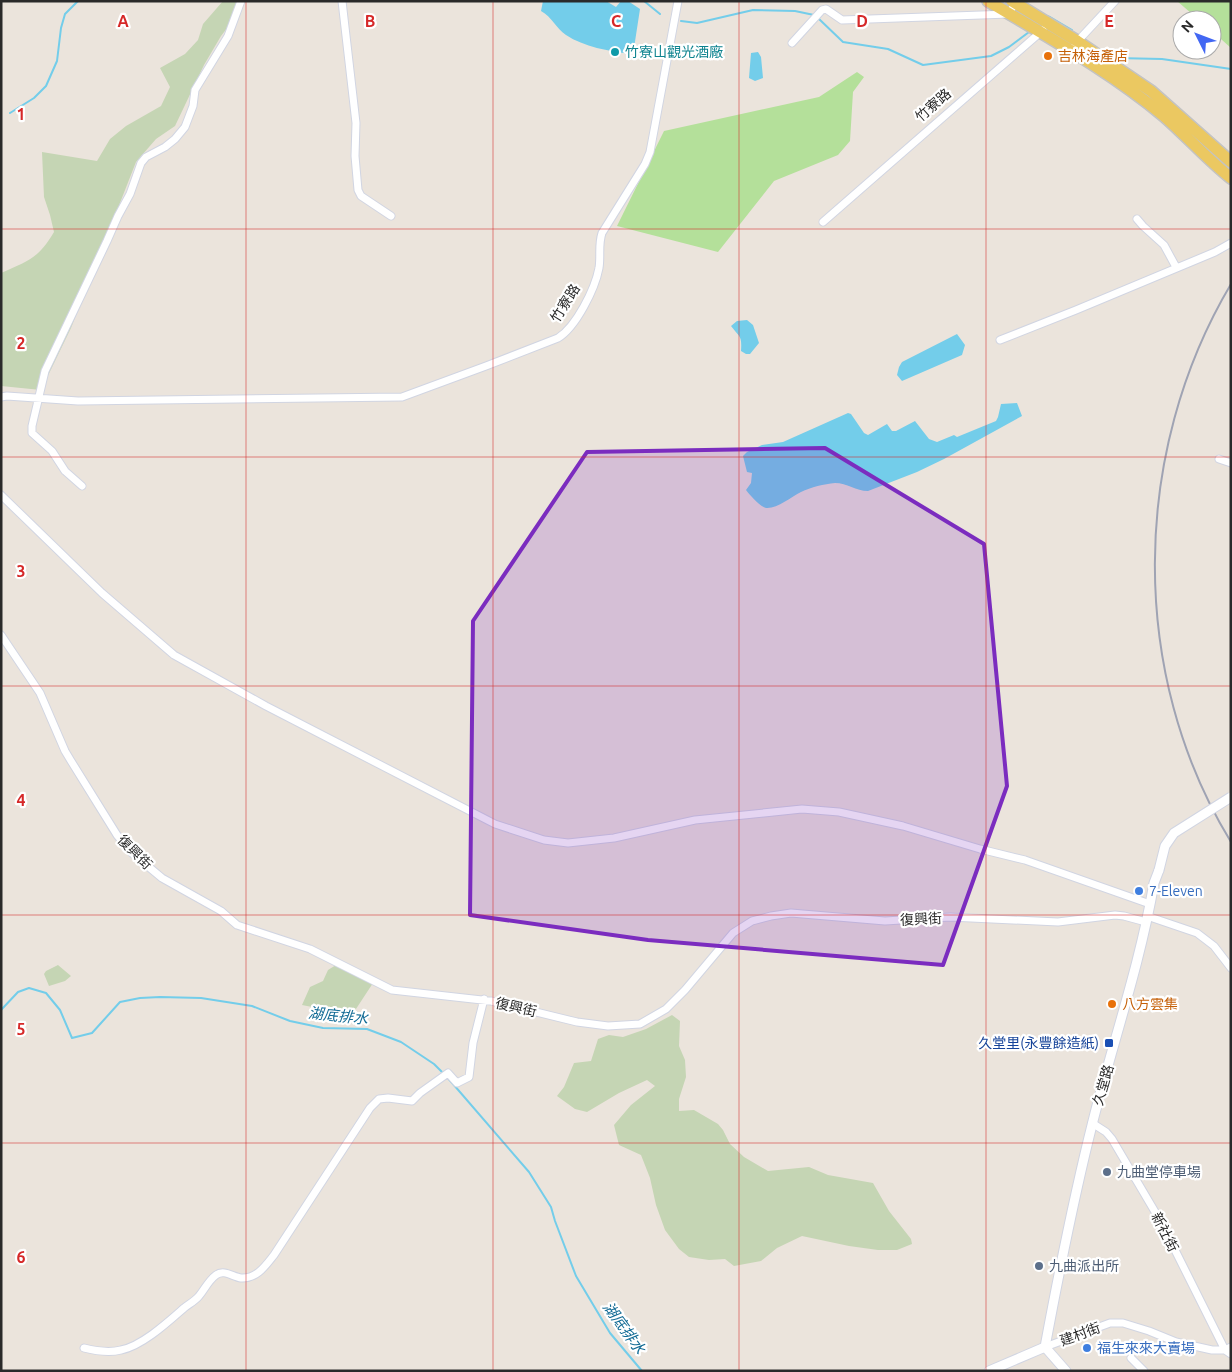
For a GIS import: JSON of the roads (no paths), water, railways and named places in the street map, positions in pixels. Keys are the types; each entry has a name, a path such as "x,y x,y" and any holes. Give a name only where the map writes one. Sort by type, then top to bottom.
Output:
{"main road":[{"path":"988,1 1008,14 1029,18"},
{"path":"1014,2 1029,18 1043,27 1071,51 1164,116 1205,157 1231,178"},
{"path":"1043,27 1077,40 1151,90 1231,162"}],"street":[{"path":"82,486 65,471 52,452 32,433 45,371 130,194 141,163 146,156 165,147 176,139 185,127 193,106 195,90 228,36 241,1"},
{"path":"342,1 356,123 355,156 358,190 361,196 391,216"},
{"name":"竹寮路","path":"1,398 7,396 78,401 402,397 486,366 566,333 591,292 599,267 599,243 602,233 645,164 650,152 678,1"},
{"path":"1071,51 1077,40 1114,1"},
{"path":"792,43 822,10 826,9 842,20 1008,14 1014,2"},
{"name":"竹寮路","path":"823,222 1043,27"},
{"path":"1137,219 1164,245 1176,267"},
{"path":"1000,340 1215,252 1231,243"},
{"path":"1219,459 1231,463"},
{"path":"1,495 102,593 174,655 266,706 495,824 544,840 568,843 614,838 695,820 802,809 839,812 903,826 1025,860 1150,904"},
{"name":"復興街","path":"1,635 40,693 65,751 117,835 132,852 162,878 221,911 237,925 310,949 392,990 484,1000 577,1022 608,1026 640,1024 666,1009 686,990 733,933 752,921 791,913 885,920 950,917 1058,922 1115,915 1124,916 1146,919 1197,933 1214,946 1231,968"},
{"name":"久堂路","path":"1044,1347 1092,1124 1127,1000 1154,883 1165,846 1174,833 1231,797"},
{"path":"84,1348 95,1351 114,1352 124,1350 155,1333 200,1296 206,1284 218,1274 226,1273 241,1278 251,1276 263,1269 370,1108 379,1099 388,1098 412,1101 448,1073 457,1083 469,1077 473,1043 484,1000"},
{"name":"新社街","path":"1092,1124 1106,1132 1112,1139 1161,1222 1229,1351"},
{"name":"建村街","path":"1044,1347 1110,1323 1123,1323 1176,1342 1212,1350 1229,1351"},
{"path":"989,1371 1044,1347 1066,1371"},
{"path":"1132,1358 1144,1371"}],"water":[{"path":"543,1 606,1 616,7 621,1 628,1 640,9 634,48 630,54 597,48 573,39 566,35 541,11"},
{"path":"758,52 761,57 763,78 755,81 749,78 751,53"},
{"path":"747,320 753,325 759,343 750,354 741,351 741,339 731,326 737,321"},
{"path":"957,334 965,345 962,355 902,381 897,375 902,362"},
{"path":"1017,403 1022,416 944,459 917,472 868,491 839,483 826,484 805,490 779,505 766,508 758,503 746,490 751,483 752,473 747,472 743,456 747,452 762,445 783,442 848,413 851,414 864,433 868,435 887,424 892,431 896,431 915,421 929,439 937,442 954,435 957,437 996,421 1001,404"}],"waterway":[{"path":"10,113 34,98 46,86 57,61 61,28 65,14 78,1"},
{"path":"644,1 660,14"},
{"path":"681,21 697,23 753,10 795,11 814,15"},
{"path":"1046,16 1072,30"},
{"path":"818,18 843,42 888,49 923,65 991,56 1009,47 1029,32"},
{"path":"1115,58 1162,59 1231,69"},
{"name":"湖底排水","path":"1,1010 18,992 29,988 46,993 60,1010 72,1038 92,1033 120,1002 160,997 201,998 252,1006 290,1021 323,1028 367,1029 401,1042 434,1064 443,1073"},
{"name":"湖底排水","path":"447,1077 529,1172 551,1207 576,1276 610,1333 642,1371"}],"railway":[{"path":"1231,284 1198,349 1174,418 1160,490 1155,563 1159,636 1173,708 1197,777 1231,842"}],"place":[{"name":"竹寮山觀光酒廠","path":"615,52"},
{"name":"吉林海產店","path":"1048,56"},
{"name":"7-Eleven","path":"1139,891"},
{"name":"八方雲集","path":"1112,1004"},
{"name":"久堂里(永豐餘造紙)","path":"1109,1043"},
{"name":"九曲堂停車場","path":"1107,1172"},
{"name":"九曲派出所","path":"1039,1266"},
{"name":"福生來來大賣場","path":"1087,1348"}]}
